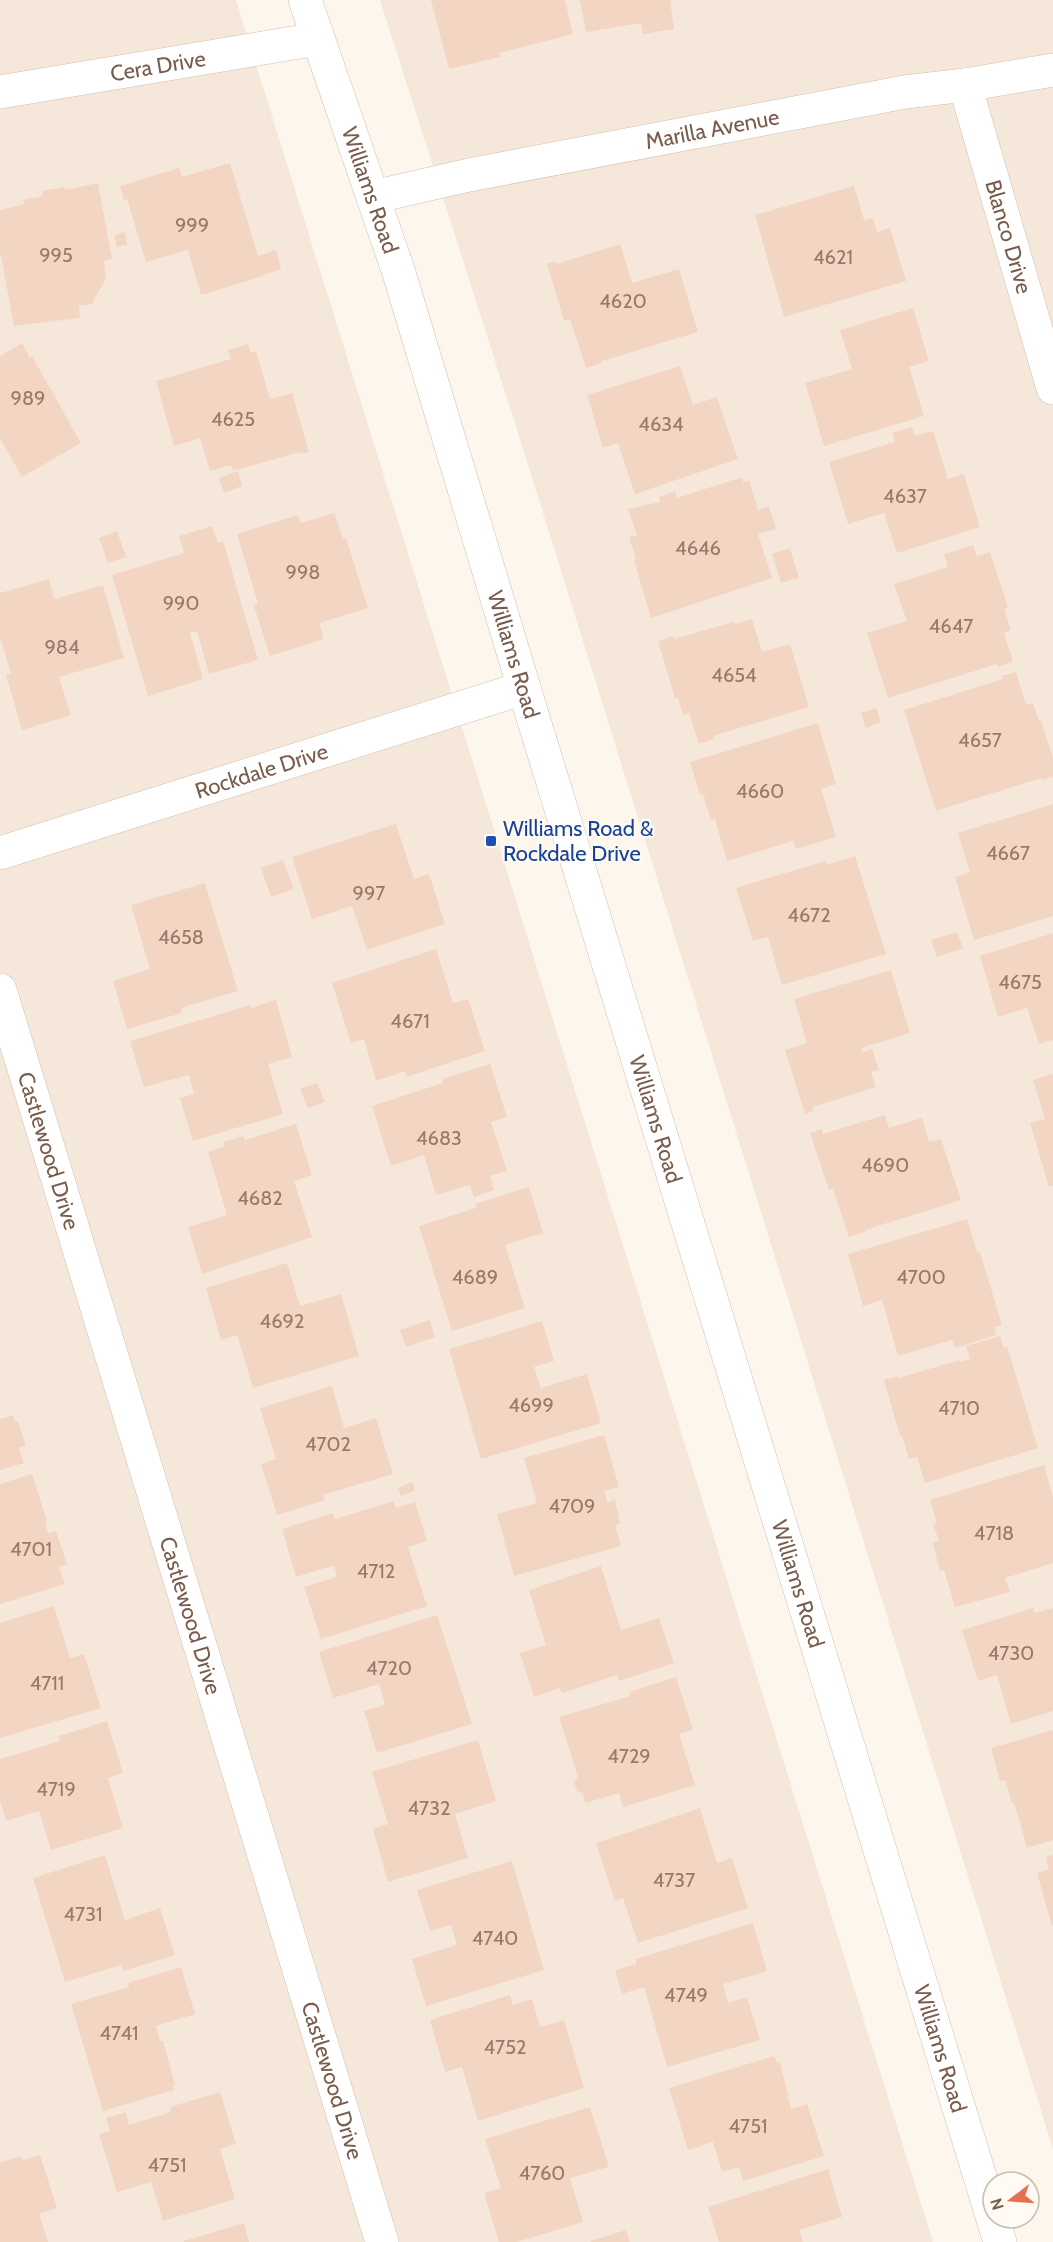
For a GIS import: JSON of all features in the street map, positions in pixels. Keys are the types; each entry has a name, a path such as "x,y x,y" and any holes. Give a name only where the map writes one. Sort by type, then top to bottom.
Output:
{"street":[{"name":"Williams Road","path":"305,0 403,284 524,688 1000,2242"},
{"name":"Cera Drive","path":"0,92 317,39"},
{"name":"Marilla Avenue","path":"373,197 469,175 905,92 965,85 1053,70"},
{"name":"Blanco Drive","path":"965,85 1053,388"},
{"name":"Rockdale Drive","path":"0,853 524,688"},
{"name":"Castlewood Drive","path":"0,990 382,2242"}],"shaded area":[{"path":"0,0 236,0 933,2242 0,2242"},
{"path":"380,0 1053,0 1053,2149 525,455"}],"building":[{"path":"431,0 565,0 573,34 499,53 500,57 449,69"},
{"path":"580,0 670,0 674,29 643,34 641,23 586,32"},
{"path":"230,163 258,256 276,250 281,269 263,275 260,267 263,276 201,295 188,250 146,262 127,199 124,200 120,186 179,168 182,177"},
{"path":"98,183 112,259 104,261 106,278 92,304 79,306 80,318 14,326 0,251 0,210 25,204 23,200 43,196 42,191 64,187 65,190"},
{"path":"854,186 864,220 873,218 877,232 890,228 906,281 784,317 755,215"},
{"path":"125,232 127,245 117,247 114,235"},
{"path":"620,244 632,283 679,269 698,332 586,368 570,319 564,321 547,264 555,261 556,264"},
{"path":"913,308 929,361 909,367 924,416 824,446 805,383 852,369 840,330"},
{"path":"22,343 30,358 32,356 81,443 22,477 0,438 0,356"},
{"path":"248,344 251,353 256,351 270,399 292,393 309,452 301,454 300,452 233,471 231,465 210,471 200,438 174,446 156,381 231,359 228,350"},
{"path":"680,366 693,405 717,397 738,459 635,494 618,443 603,448 587,395"},
{"path":"912,427 915,436 933,431 948,479 964,474 980,527 897,553 884,513 848,524 829,462 895,442 892,433"},
{"path":"238,471 242,486 224,493 219,478"},
{"path":"742,477 743,482 749,480 758,510 769,506 776,529 758,534 772,578 651,618 629,537 637,535 628,509 660,502 659,497 675,491 677,498"},
{"path":"334,513 343,539 346,538 368,608 319,623 324,639 270,656 254,606 258,604 237,534 298,515 301,523"},
{"path":"212,526 218,543 223,541 258,660 209,674 197,631 190,633 203,679 148,696 112,575 184,553 179,536"},
{"path":"117,531 126,557 108,563 99,538"},
{"path":"973,545 977,556 990,552 1008,607 1004,609 1011,630 1004,633 1013,661 888,698 867,633 907,621 894,584 948,567 944,554"},
{"path":"790,548 799,578 781,583 772,554"},
{"path":"49,579 54,599 103,585 124,658 59,677 71,715 22,730 6,675 11,673 0,637 0,593"},
{"path":"752,619 762,652 790,644 809,707 713,736 714,739 699,744 689,713 683,715 678,698 675,698 658,641"},
{"path":"1016,672 1026,705 1033,703 1039,721 1041,721 1053,758 1053,777 1042,780 1041,778 936,811 904,710 1003,679 1002,676"},
{"path":"876,708 881,722 866,728 861,713"},
{"path":"818,723 836,784 821,789 836,837 796,849 793,841 727,861 715,819 711,820 703,796 708,793 700,795 690,762"},
{"path":"1053,804 1053,916 974,940 955,877 970,872 958,833"},
{"path":"396,824 414,879 429,874 445,924 367,950 352,906 312,919 292,857"},
{"path":"855,856 886,954 782,985 768,937 753,941 736,888 825,861 826,865"},
{"path":"283,860 294,889 271,897 261,868"},
{"path":"205,883 238,991 181,1008 182,1013 127,1029 113,981 150,969 131,905"},
{"path":"957,932 963,948 937,957 931,940"},
{"path":"1053,933 1053,1040 1039,1044 1027,1008 998,1017 980,956"},
{"path":"436,949 453,1003 468,999 485,1051 406,1077 405,1071 376,1081 364,1039 351,1043 332,983"},
{"path":"891,970 910,1033 861,1048 863,1052 872,1049 879,1070 871,1072 876,1087 813,1107 814,1111 805,1114 785,1050 807,1043 794,999"},
{"path":"276,1000 292,1057 268,1064 283,1114 193,1141 180,1098 194,1094 189,1075 144,1087 130,1041 250,1005 251,1008"},
{"path":"490,1064 507,1117 491,1122 507,1171 490,1176 494,1190 474,1197 470,1185 436,1195 424,1155 391,1166 372,1106 443,1083 442,1079"},
{"path":"1053,1074 1053,1186 1049,1187 1030,1123 1045,1119 1033,1080"},
{"path":"317,1083 325,1102 308,1108 300,1089"},
{"path":"885,1115 889,1128 922,1118 929,1142 941,1139 961,1200 849,1237 833,1189 829,1190 810,1133 822,1129 823,1134"},
{"path":"296,1124 312,1175 294,1181 312,1237 202,1274 188,1227 227,1215 208,1152 225,1146 223,1142 244,1136 245,1140"},
{"path":"529,1187 543,1233 505,1245 525,1308 452,1331 419,1226 476,1208 475,1204"},
{"path":"967,1219 977,1252 980,1252 1002,1325 994,1327 996,1335 955,1348 952,1340 898,1356 882,1300 863,1306 848,1254"},
{"path":"287,1263 300,1306 341,1294 359,1356 253,1388 237,1335 221,1340 206,1288"},
{"path":"430,1320 435,1337 406,1347 400,1330"},
{"path":"542,1321 554,1361 534,1367 541,1388 587,1374 601,1423 481,1459 449,1349"},
{"path":"1000,1336 1004,1348 1007,1346 1038,1448 925,1483 917,1457 909,1459 884,1380 970,1359 966,1346"},
{"path":"332,1386 344,1428 376,1418 393,1474 323,1495 325,1500 277,1515 261,1464 276,1459 260,1408"},
{"path":"13,1415 15,1422 18,1421 26,1446 19,1448 24,1463 0,1470 0,1419"},
{"path":"604,1435 619,1487 604,1491 608,1503 615,1499 620,1524 615,1525 621,1546 514,1576 497,1514 537,1503 524,1458"},
{"path":"1044,1465 1053,1497 1053,1563 1005,1578 1010,1592 955,1607 944,1570 940,1572 933,1543 939,1541 933,1524 937,1523 930,1500"},
{"path":"32,1474 47,1521 45,1521 48,1533 56,1531 67,1564 59,1567 65,1584 0,1604 0,1484"},
{"path":"412,1482 415,1490 401,1496 398,1488"},
{"path":"394,1501 396,1508 415,1502 427,1541 408,1547 427,1606 321,1639 304,1587 337,1577 334,1565 296,1577 282,1529 333,1513 335,1519"},
{"path":"601,1566 621,1630 659,1618 674,1663 619,1681 617,1675 562,1693 560,1688 534,1697 520,1653 546,1645 529,1590"},
{"path":"54,1606 70,1658 84,1654 101,1708 0,1738 0,1623"},
{"path":"1033,1608 1035,1613 1053,1608 1053,1711 1011,1724 997,1675 978,1681 962,1630"},
{"path":"437,1615 472,1724 377,1753 364,1711 385,1705 379,1684 333,1698 319,1652"},
{"path":"676,1677 693,1730 679,1734 695,1785 623,1807 619,1793 585,1803 583,1793 577,1791 574,1782 578,1777 559,1717 630,1696 629,1692"},
{"path":"107,1721 123,1773 108,1778 123,1828 51,1850 39,1811 6,1821 0,1801 0,1759 60,1741 59,1736"},
{"path":"1053,1730 1053,1840 1027,1848 1014,1802 1012,1803 1005,1780 1000,1781 991,1748"},
{"path":"478,1740 496,1801 455,1814 468,1858 388,1882 373,1829 388,1824 372,1772"},
{"path":"700,1808 717,1863 732,1858 748,1908 638,1943 623,1898 615,1901 596,1843"},
{"path":"105,1855 125,1920 160,1908 175,1955 123,1971 121,1965 65,1982 33,1878"},
{"path":"1053,1855 1052,1926 1037,1873 1049,1869 1046,1857"},
{"path":"512,1861 544,1970 426,2006 412,1959 457,1945 451,1925 430,1931 417,1890"},
{"path":"753,1923 767,1971 723,1984 728,2003 747,1997 760,2040 667,2067 644,1987 622,1994 615,1970 636,1964 636,1959"},
{"path":"181,1967 195,2014 156,2026 160,2041 163,2041 175,2085 172,2085 174,2090 103,2111 71,2004 129,1987 128,1983"},
{"path":"510,1995 513,2005 532,1999 540,2027 564,2020 584,2088 478,2121 462,2067 445,2072 430,2020"},
{"path":"774,2056 777,2063 780,2062 791,2109 807,2104 824,2156 743,2181 739,2167 722,2172 713,2142 688,2150 669,2088"},
{"path":"220,2092 236,2144 220,2149 235,2199 163,2221 151,2182 117,2192 99,2134 110,2131 106,2118 126,2112 129,2125 171,2112 170,2107"},
{"path":"590,2107 609,2167 570,2178 583,2222 517,2242 499,2242 484,2193 501,2188 485,2139"},
{"path":"40,2155 57,2208 39,2214 48,2242 0,2242 0,2163 21,2156 22,2160"},
{"path":"828,2169 842,2217 799,2230 803,2242 719,2242 708,2207"},
{"path":"244,2223 249,2242 184,2242 184,2241"},
{"path":"626,2230 630,2242 591,2242 591,2241"}],"place":[{"name":"Williams Road & Rockdale Drive","path":"491,841"}]}
